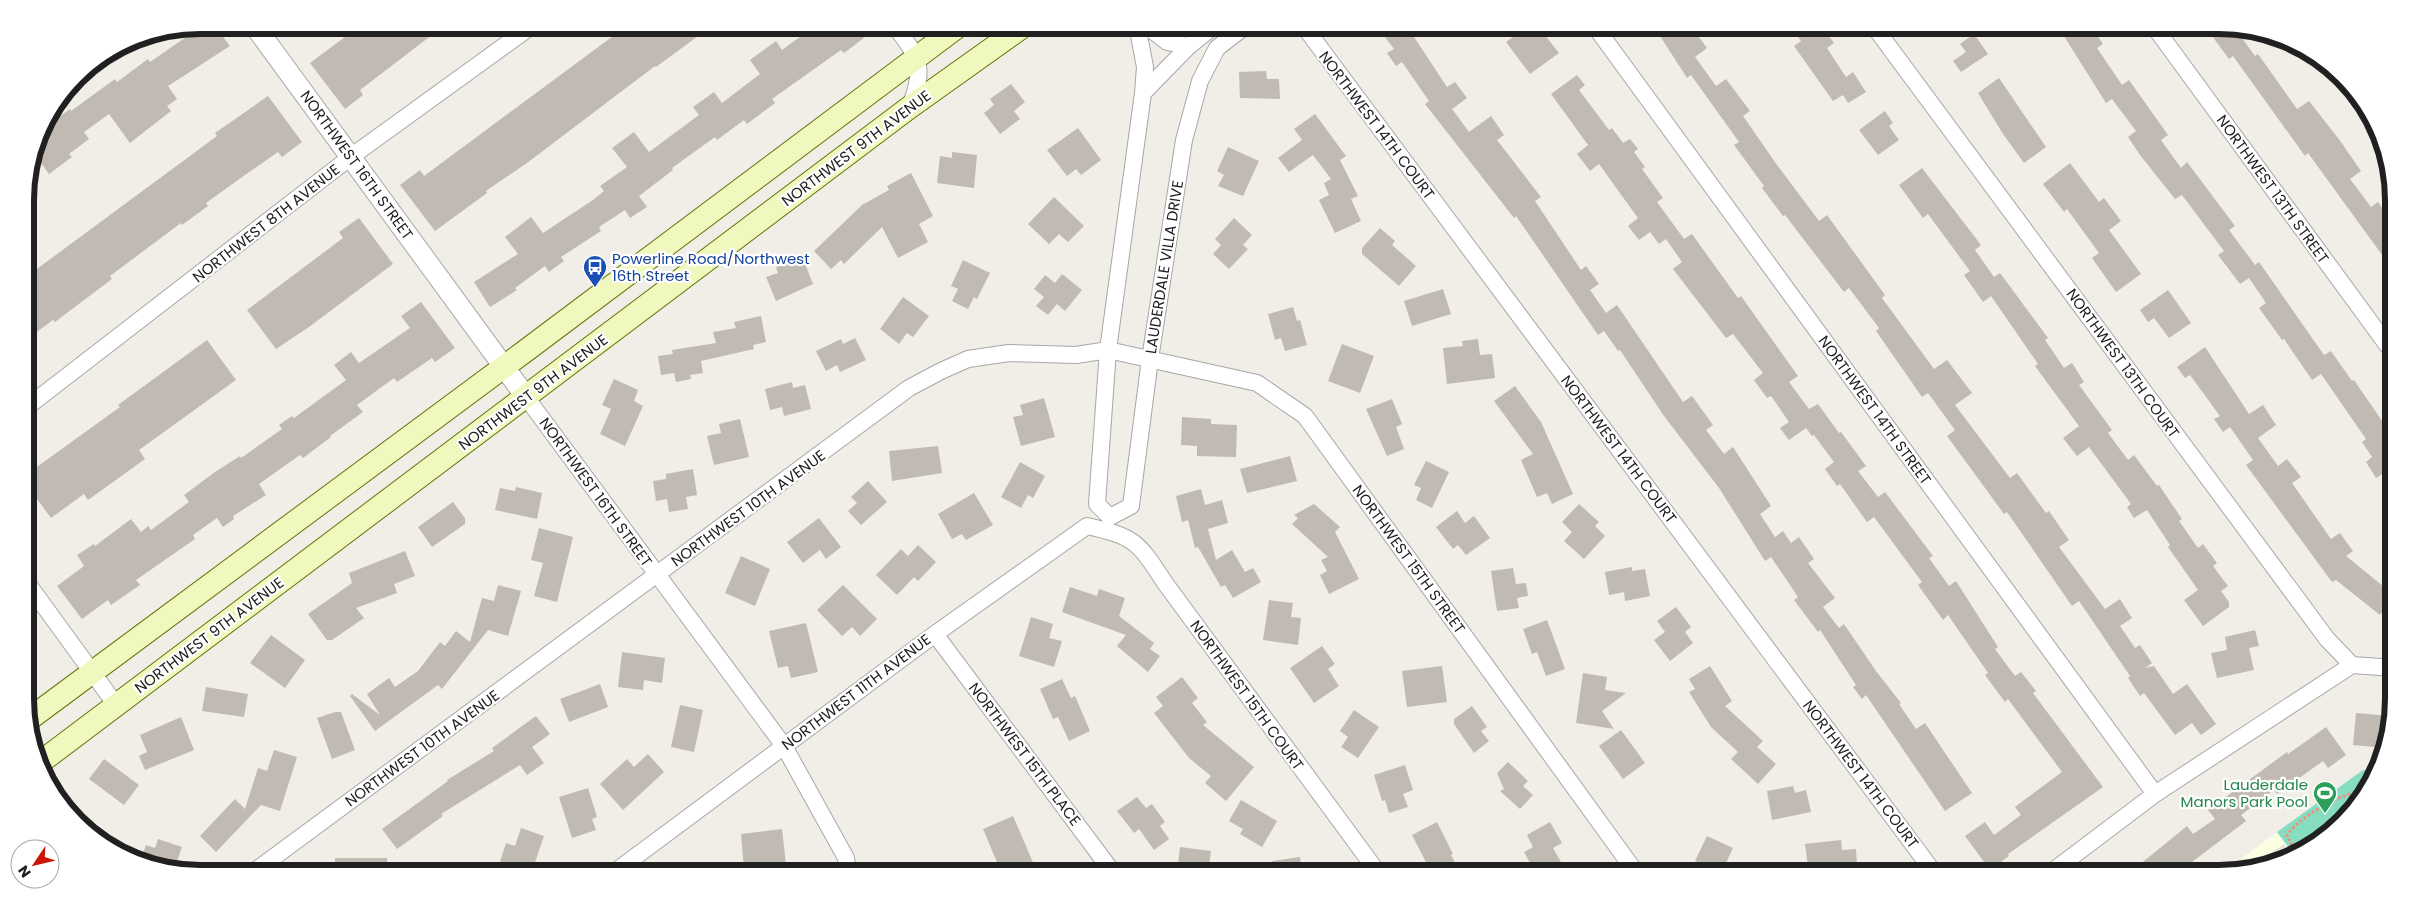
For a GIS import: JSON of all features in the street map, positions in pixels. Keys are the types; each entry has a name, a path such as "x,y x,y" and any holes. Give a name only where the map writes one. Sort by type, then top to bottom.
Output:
{"main road":[{"path":"35,715 504,367 948,34"},
{"name":"NORTHWEST 9TH AVENUE","path":"45,758 910,107 1011,34"}],"street":[{"name":"NORTHWEST 16TH STREET","path":"261,34 784,746 846,858 847,865"},
{"name":"NORTHWEST 8TH AVENUE","path":"34,402 352,156 521,34"},
{"path":"900,34 917,58 919,85 910,107"},
{"path":"1108,524 1097,504 1108,350 1143,94 1145,67 1138,34"},
{"path":"1157,34 1167,42 1189,46"},
{"path":"1143,94 1189,46 1204,34"},
{"name":"LAUDERDALE VILLA DRIVE","path":"1108,524 1132,506 1150,359 1184,140 1200,81 1216,48 1235,34"},
{"name":"NORTHWEST 14TH COURT","path":"1310,34 1928,865"},
{"name":"NORTHWEST 14TH STREET","path":"1601,34 2155,794"},
{"name":"NORTHWEST 13TH COURT","path":"1880,34 2327,639 2352,664"},
{"name":"NORTHWEST 13TH STREET","path":"2160,34 2385,342"},
{"name":"NORTHWEST 15TH STREET","path":"1108,350 1257,383 1306,416 1630,865"},
{"name":"NORTHWEST 10TH AVENUE","path":"263,865 909,388 940,371 968,359 1009,353 1076,355 1108,350"},
{"name":"NORTHWEST 11TH AVENUE","path":"624,865 935,634 1087,526 1108,524"},
{"name":"NORTHWEST 15TH COURT","path":"1108,524 1142,548 1165,583 1372,865"},
{"path":"34,592 116,705"},
{"name":"NORTHWEST 15TH PLACE","path":"935,634 1107,865"},
{"path":"2061,865 2155,794 2352,664 2385,667"}],"path":[{"path":"2301,844 2292,846 2287,836 2289,832 2314,812 2356,793"}],"shaded area":[{"path":"2277,832 2290,849 2251,862 2234,864"},
{"path":"2284,844 2289,850 2283,853 2263,859"}],"green space":[{"name":"Lauderdale Manors Park Pool","path":"2363,770 2369,770 2351,800 2337,817 2320,831 2290,849 2277,832"}],"building":[{"path":"221,34 230,46 168,86 177,99 167,106 171,111 130,143 109,114 84,132 89,139 69,154 72,157 49,174 41,163 37,166 54,121 70,109 71,111 115,79 117,82 148,59 150,62 189,35"},
{"path":"349,34 433,34 360,90 363,95 345,109 310,63"},
{"path":"616,34 701,34 655,66 527,163 486,191 487,193 435,231 400,185 420,170 424,176"},
{"path":"804,34 861,34 864,38 844,53 841,50 772,99 775,103 747,124 744,120 717,140 715,137 672,168 673,170 639,196 647,207 630,218 625,210 599,227 601,231 561,257 564,261 549,272 545,266 515,288 517,290 490,307 474,282 518,254 505,237 531,217 543,233 593,200 604,191 600,186 627,167 612,148 634,132 649,152 699,115 693,107 714,92 722,103 760,74 750,60 776,41 782,50"},
{"path":"1383,34 1412,34 1447,87 1455,82 1467,98 1452,109 1469,132 1491,116 1504,135 1497,140 1541,197 1535,201 1581,270 1586,266 1599,284 1590,290 1606,313 1617,305 1683,402 1692,396 1713,425 1706,430 1724,454 1733,447 1771,506 1760,514 1775,537 1783,531 1791,543 1799,537 1814,559 1808,563 1835,598 1823,607 1839,628 1844,624 1876,671 1901,703 1899,704 1916,729 1925,723 1972,793 1945,811 1866,695 1862,699 1853,687 1856,685 1820,630 1818,632 1794,600 1798,597 1771,557 1765,561 1719,488 1664,416 1620,350 1618,351 1604,331 1598,335 1516,216 1514,218 1425,104 1429,101 1402,62 1396,66 1387,53 1394,49"},
{"path":"1517,34 1544,34 1559,53 1530,74 1506,42"},
{"path":"1659,34 1697,34 1707,48 1695,57 1716,86 1726,79 1750,111 1743,116 1819,221 1827,215 1885,295 1882,298 1934,369 1947,360 1972,393 1955,405 2010,478 2017,473 2046,513 2049,511 2069,540 2059,547 2105,609 2120,599 2132,618 2120,626 2135,648 2140,645 2152,663 2145,668 2154,666 2173,694 2187,684 2216,724 2201,735 2192,723 2175,735 2144,693 2140,696 2128,678 2130,676 2079,601 2072,606 2007,512 2004,514 1947,436 1955,430 1928,393 1922,397 1876,331 1879,328 1849,288 1844,292 1785,215 1783,216 1734,145 1739,142 1691,75 1687,78"},
{"path":"1796,34 1828,34 1834,43 1827,48 1846,77 1853,72 1866,92 1848,103 1843,95 1833,101 1794,46 1801,41"},
{"path":"1974,34 1988,54 1961,72 1953,61 1966,52 1960,44"},
{"path":"2063,34 2096,34 2103,44 2097,48 2122,85 2129,80 2168,135 2161,140 2181,168 2187,162 2235,226 2229,230 2255,265 2259,262 2324,355 2331,351 2352,381 2354,380 2385,425 2385,474 2384,473 2376,478 2366,462 2372,457 2362,442 2366,439 2321,374 2312,380 2284,339 2282,340 2259,308 2266,303 2249,278 2240,284 2218,255 2224,251 2182,195 2175,199 2140,155 2128,137 2136,131 2112,99 2106,103"},
{"path":"2211,34 2240,35 2255,56 2258,54 2297,109 2309,101 2341,142 2361,171 2350,179 2371,207 2378,202 2385,212 2385,259 2308,153 2305,156 2233,56 2229,59"},
{"path":"1266,71 1267,79 1279,79 1280,99 1240,98 1239,72"},
{"path":"1577,75 1585,85 1579,90 1609,130 1612,128 1623,143 1630,139 1638,149 1634,152 1645,167 1642,169 1663,198 1657,202 1684,239 1692,234 1738,298 1741,296 1798,376 1789,382 1809,409 1818,404 1839,433 1841,432 1866,466 1858,471 1878,497 1885,492 1933,556 1929,558 1949,586 1956,581 1998,647 1995,649 2015,676 2021,672 2036,691 2033,693 2103,787 2008,854 2009,856 1997,865 1986,865 1965,836 1985,822 1994,835 2021,815 2015,807 2062,772 2008,699 2005,702 1985,675 1988,673 1948,615 1943,620 1918,585 1922,582 1874,517 1867,522 1840,484 1837,486 1825,469 1834,462 1814,435 1812,436 1806,428 1789,440 1780,428 1789,422 1771,396 1767,398 1754,380 1763,373 1733,334 1726,338 1673,269 1682,262 1666,239 1659,244 1650,232 1639,240 1628,226 1638,218 1599,164 1590,171 1577,154 1588,145 1551,94"},
{"path":"1999,78 2046,147 2024,163 2003,134 1978,93"},
{"path":"1011,84 1025,102 1014,111 1020,119 1000,134 984,113 994,105 990,99"},
{"path":"268,96 302,142 282,157 278,152 245,175 206,203 208,206 182,225 181,223 110,276 112,279 55,322 53,320 34,334 34,271 217,136 215,133"},
{"path":"1885,111 1893,123 1889,126 1899,140 1878,155 1859,130"},
{"path":"1315,114 1346,156 1340,160 1358,196 1351,199 1361,221 1335,233 1319,200 1329,195 1324,183 1331,179 1313,155 1289,172 1278,158 1302,140 1294,129"},
{"path":"1078,128 1101,160 1081,175 1076,169 1067,176 1047,150"},
{"path":"1228,147 1259,161 1243,196 1218,186 1224,175 1217,171"},
{"path":"952,152 977,155 974,188 937,183 940,156 952,158"},
{"path":"2070,163 2099,202 2104,198 2121,221 2109,230 2141,274 2116,292 2092,258 2099,253 2067,209 2064,212 2043,184"},
{"path":"1922,168 1981,245 1975,250 1994,277 2000,273 2048,338 2045,340 2064,368 2072,363 2084,382 2079,385 2112,430 2108,433 2128,460 2134,455 2157,486 2159,485 2182,519 2179,521 2198,548 2203,544 2217,563 2213,566 2228,586 2221,591 2229,602 2229,607 2203,626 2184,600 2198,590 2168,547 2170,545 2147,510 2134,518 2127,507 2131,504 2089,447 2077,456 2063,438 2079,426 2035,366 2038,364 1991,296 1983,302 1964,275 1970,271 1928,214 1923,218 1899,185"},
{"path":"911,173 933,216 919,224 928,242 898,258 882,227 844,264 841,260 831,269 814,251 862,205 889,190 887,186"},
{"path":"1054,197 1084,226 1068,242 1059,234 1049,244 1028,224"},
{"path":"359,218 393,264 309,327 276,349 247,310 343,238 339,232"},
{"path":"1234,218 1252,235 1243,245 1248,249 1229,269 1213,254 1221,245 1215,239"},
{"path":"1380,228 1395,241 1392,245 1416,266 1399,286 1362,254 1362,248"},
{"path":"802,256 813,284 776,301 766,277 778,273 776,267"},
{"path":"963,260 990,273 977,299 974,297 968,309 952,301 958,289 951,286"},
{"path":"1062,274 1082,290 1065,311 1057,304 1048,315 1036,306 1044,297 1034,289 1045,275 1055,283"},
{"path":"1443,289 1451,314 1412,326 1404,301"},
{"path":"2168,290 2191,323 2169,338 2154,318 2148,322 2140,310"},
{"path":"903,297 929,316 913,337 907,333 899,344 880,329"},
{"path":"421,302 455,348 435,362 432,358 397,382 394,378 357,405 363,412 303,458 300,455 259,484 266,495 233,516 234,519 223,527 217,518 193,535 195,539 136,580 140,585 111,605 108,600 82,619 57,586 84,566 77,555 94,544 95,546 131,519 141,532 148,526 151,530 189,502 184,495 215,472 240,456 241,458 282,429 279,425 292,416 294,418 346,380 334,365 351,352 359,363 410,328 401,316"},
{"path":"1293,307 1297,321 1300,320 1307,345 1285,351 1281,338 1275,340 1268,314"},
{"path":"761,316 766,342 753,345 754,349 701,361 703,373 690,375 691,379 676,382 674,373 661,375 658,356 673,354 672,350 716,343 713,332 736,328 734,322"},
{"path":"855,338 866,360 840,372 837,365 826,371 816,351 841,339 843,344"},
{"path":"1478,339 1480,355 1492,354 1495,378 1447,384 1443,348 1463,346 1462,341"},
{"path":"207,340 236,380 139,450 145,459 88,500 84,494 51,518 34,495 34,469 120,407 118,405"},
{"path":"1342,344 1374,356 1360,393 1328,381"},
{"path":"2205,347 2249,414 2263,405 2276,425 2258,438 2278,466 2287,459 2301,477 2292,483 2331,539 2340,533 2353,551 2346,556 2385,588 2385,609 2380,615 2336,580 2332,582 2246,465 2253,460 2230,427 2223,432 2214,419 2220,416 2190,375 2185,378 2177,367"},
{"path":"614,379 638,390 634,401 643,406 625,446 600,434 611,409 602,405"},
{"path":"792,382 793,388 805,385 811,409 784,416 782,407 770,410 765,389"},
{"path":"1515,386 1541,422 1573,494 1552,504 1547,493 1537,497 1521,460 1533,454 1494,401"},
{"path":"1044,398 1055,437 1021,446 1013,417 1023,415 1020,405"},
{"path":"1392,399 1402,424 1396,427 1404,449 1387,456 1366,409"},
{"path":"1182,417 1211,419 1211,424 1237,425 1236,457 1197,456 1197,446 1181,445"},
{"path":"740,419 749,457 714,465 707,436 721,433 719,424"},
{"path":"938,446 942,473 892,481 889,451"},
{"path":"1290,456 1297,481 1247,493 1240,469"},
{"path":"1426,461 1449,472 1432,508 1416,500 1421,488 1414,485"},
{"path":"1020,462 1045,476 1033,498 1028,495 1021,508 1001,497"},
{"path":"693,469 697,495 686,497 688,509 669,512 667,499 656,501 653,481 666,479 666,474"},
{"path":"868,481 887,502 861,525 848,511 857,503 851,497"},
{"path":"516,487 542,493 537,519 495,510 500,488 515,491"},
{"path":"1201,489 1205,505 1222,500 1228,523 1208,529 1216,560 1232,550 1245,572 1253,568 1261,582 1233,598 1225,585 1221,587 1198,547 1195,548 1188,520 1182,522 1176,496"},
{"path":"974,493 993,525 966,540 962,534 952,539 938,514"},
{"path":"453,502 465,518 465,524 432,547 418,527"},
{"path":"1314,504 1340,527 1335,532 1359,579 1329,594 1320,575 1327,571 1321,560 1328,557 1292,524 1298,518 1294,515"},
{"path":"1579,504 1599,522 1595,526 1605,536 1584,559 1564,541 1572,532 1562,522"},
{"path":"1457,511 1465,523 1474,516 1490,538 1466,555 1458,545 1453,549 1436,527"},
{"path":"819,518 841,547 826,559 820,550 803,563 787,542"},
{"path":"539,528 573,537 557,602 534,596 543,563 531,560"},
{"path":"918,545 936,562 918,581 914,577 897,595 876,575 901,549 908,556"},
{"path":"405,551 415,576 394,584 397,593 356,608 364,618 332,640 327,640 308,614 352,583 349,573"},
{"path":"741,556 770,569 755,606 725,593"},
{"path":"1632,567 1632,571 1645,569 1650,596 1625,601 1624,592 1609,595 1605,572"},
{"path":"1513,568 1516,584 1526,583 1528,596 1517,598 1519,608 1497,611 1491,571"},
{"path":"498,585 521,591 508,636 488,630 442,689 438,685 375,731 350,696 352,694 380,715 367,694 389,678 395,687 418,671 440,642 445,646 456,631 470,642 482,598 494,601"},
{"path":"843,585 877,619 860,636 852,627 842,636 817,610"},
{"path":"1070,587 1097,596 1099,589 1125,598 1119,616 1154,643 1150,649 1160,656 1148,672 1117,646 1126,635 1062,612"},
{"path":"1269,600 1293,603 1291,617 1301,618 1298,645 1263,640"},
{"path":"1676,607 1691,627 1685,632 1693,643 1670,661 1654,640 1665,632 1657,621"},
{"path":"1031,617 1053,624 1049,638 1062,641 1054,667 1019,656"},
{"path":"1547,620 1565,669 1546,676 1537,652 1532,654 1523,629"},
{"path":"806,623 818,672 791,678 788,666 778,668 769,631"},
{"path":"2255,630 2259,646 2249,648 2254,670 2217,678 2211,653 2227,650 2225,637"},
{"path":"271,635 305,660 285,688 250,663"},
{"path":"1322,646 1335,664 1328,669 1339,686 1314,703 1290,668"},
{"path":"622,652 665,658 662,683 644,680 643,690 618,687"},
{"path":"1442,666 1447,702 1407,707 1402,671"},
{"path":"1710,666 1732,701 1725,706 1763,741 1757,747 1776,764 1758,784 1731,759 1738,752 1711,727 1689,692 1695,689 1689,679"},
{"path":"1583,673 1607,677 1605,690 1626,693 1602,711 1614,729 1576,723"},
{"path":"1182,677 1198,698 1192,703 1207,722 1203,725 1254,767 1226,801 1205,783 1211,776 1189,758 1154,713 1163,706 1156,697"},
{"path":"1062,679 1071,698 1075,696 1090,731 1069,741 1058,717 1053,719 1040,689"},
{"path":"600,684 608,707 569,722 560,699"},
{"path":"206,687 248,694 244,717 202,711"},
{"path":"680,705 703,710 694,752 671,747"},
{"path":"1472,706 1487,727 1481,731 1489,741 1474,753 1454,724 1454,719"},
{"path":"1354,710 1379,727 1358,758 1341,747 1348,737 1340,731"},
{"path":"341,712 355,750 332,759 317,718"},
{"path":"2356,713 2384,715 2377,747 2353,745"},
{"path":"536,716 550,734 532,747 544,763 527,775 520,765 441,814 443,816 397,849 382,829 447,780 494,751 492,748"},
{"path":"181,717 194,750 145,770 139,756 147,752 140,735"},
{"path":"2326,727 2346,755 2328,768 2323,761 2277,794 2274,790 2241,815 2246,821 2192,862 2194,865 2139,865 2187,826 2193,834 2215,819 2208,810 2287,752 2288,754"},
{"path":"1621,730 1645,763 1623,779 1599,746"},
{"path":"274,750 297,757 280,811 261,805 216,852 200,836 235,799 245,809 258,768 267,771"},
{"path":"648,754 664,772 623,810 600,784 627,759 634,767"},
{"path":"104,759 139,785 124,805 89,779"},
{"path":"1508,762 1528,781 1523,786 1533,795 1520,809 1500,791 1504,789 1497,773"},
{"path":"1405,765 1413,790 1403,794 1408,807 1389,813 1385,800 1382,801 1374,775"},
{"path":"1793,786 1795,793 1806,790 1811,812 1772,820 1767,791"},
{"path":"588,788 597,817 592,819 596,830 572,838 559,797"},
{"path":"1137,797 1146,808 1152,804 1165,822 1160,826 1169,839 1154,850 1139,829 1134,833 1117,811"},
{"path":"1241,800 1277,821 1262,847 1240,834 1243,829 1229,821"},
{"path":"1013,816 1034,865 998,865 983,829"},
{"path":"1437,822 1453,854 1451,855 1456,865 1427,865 1412,835"},
{"path":"1550,822 1562,843 1553,848 1561,862 1555,865 1531,865 1524,852 1533,847 1527,835"},
{"path":"521,828 544,836 534,865 499,865 506,843 515,846"},
{"path":"782,829 786,865 744,865 741,834"},
{"path":"1707,836 1733,848 1725,865 1700,865 1695,861"},
{"path":"158,839 182,847 176,864 143,854 146,845 155,848"},
{"path":"1841,840 1842,850 1856,849 1857,864 1808,865 1805,844"},
{"path":"1180,847 1211,851 1209,865 1178,865"},
{"path":"1300,857 1301,865 1273,865 1272,861"},
{"path":"335,858 387,858 387,865 335,865"}],"place":[{"name":"Powerline Road/Northwest 16th Street","path":"595,288"},
{"name":"Lauderdale Manors Park Pool","path":"2325,814"}]}
